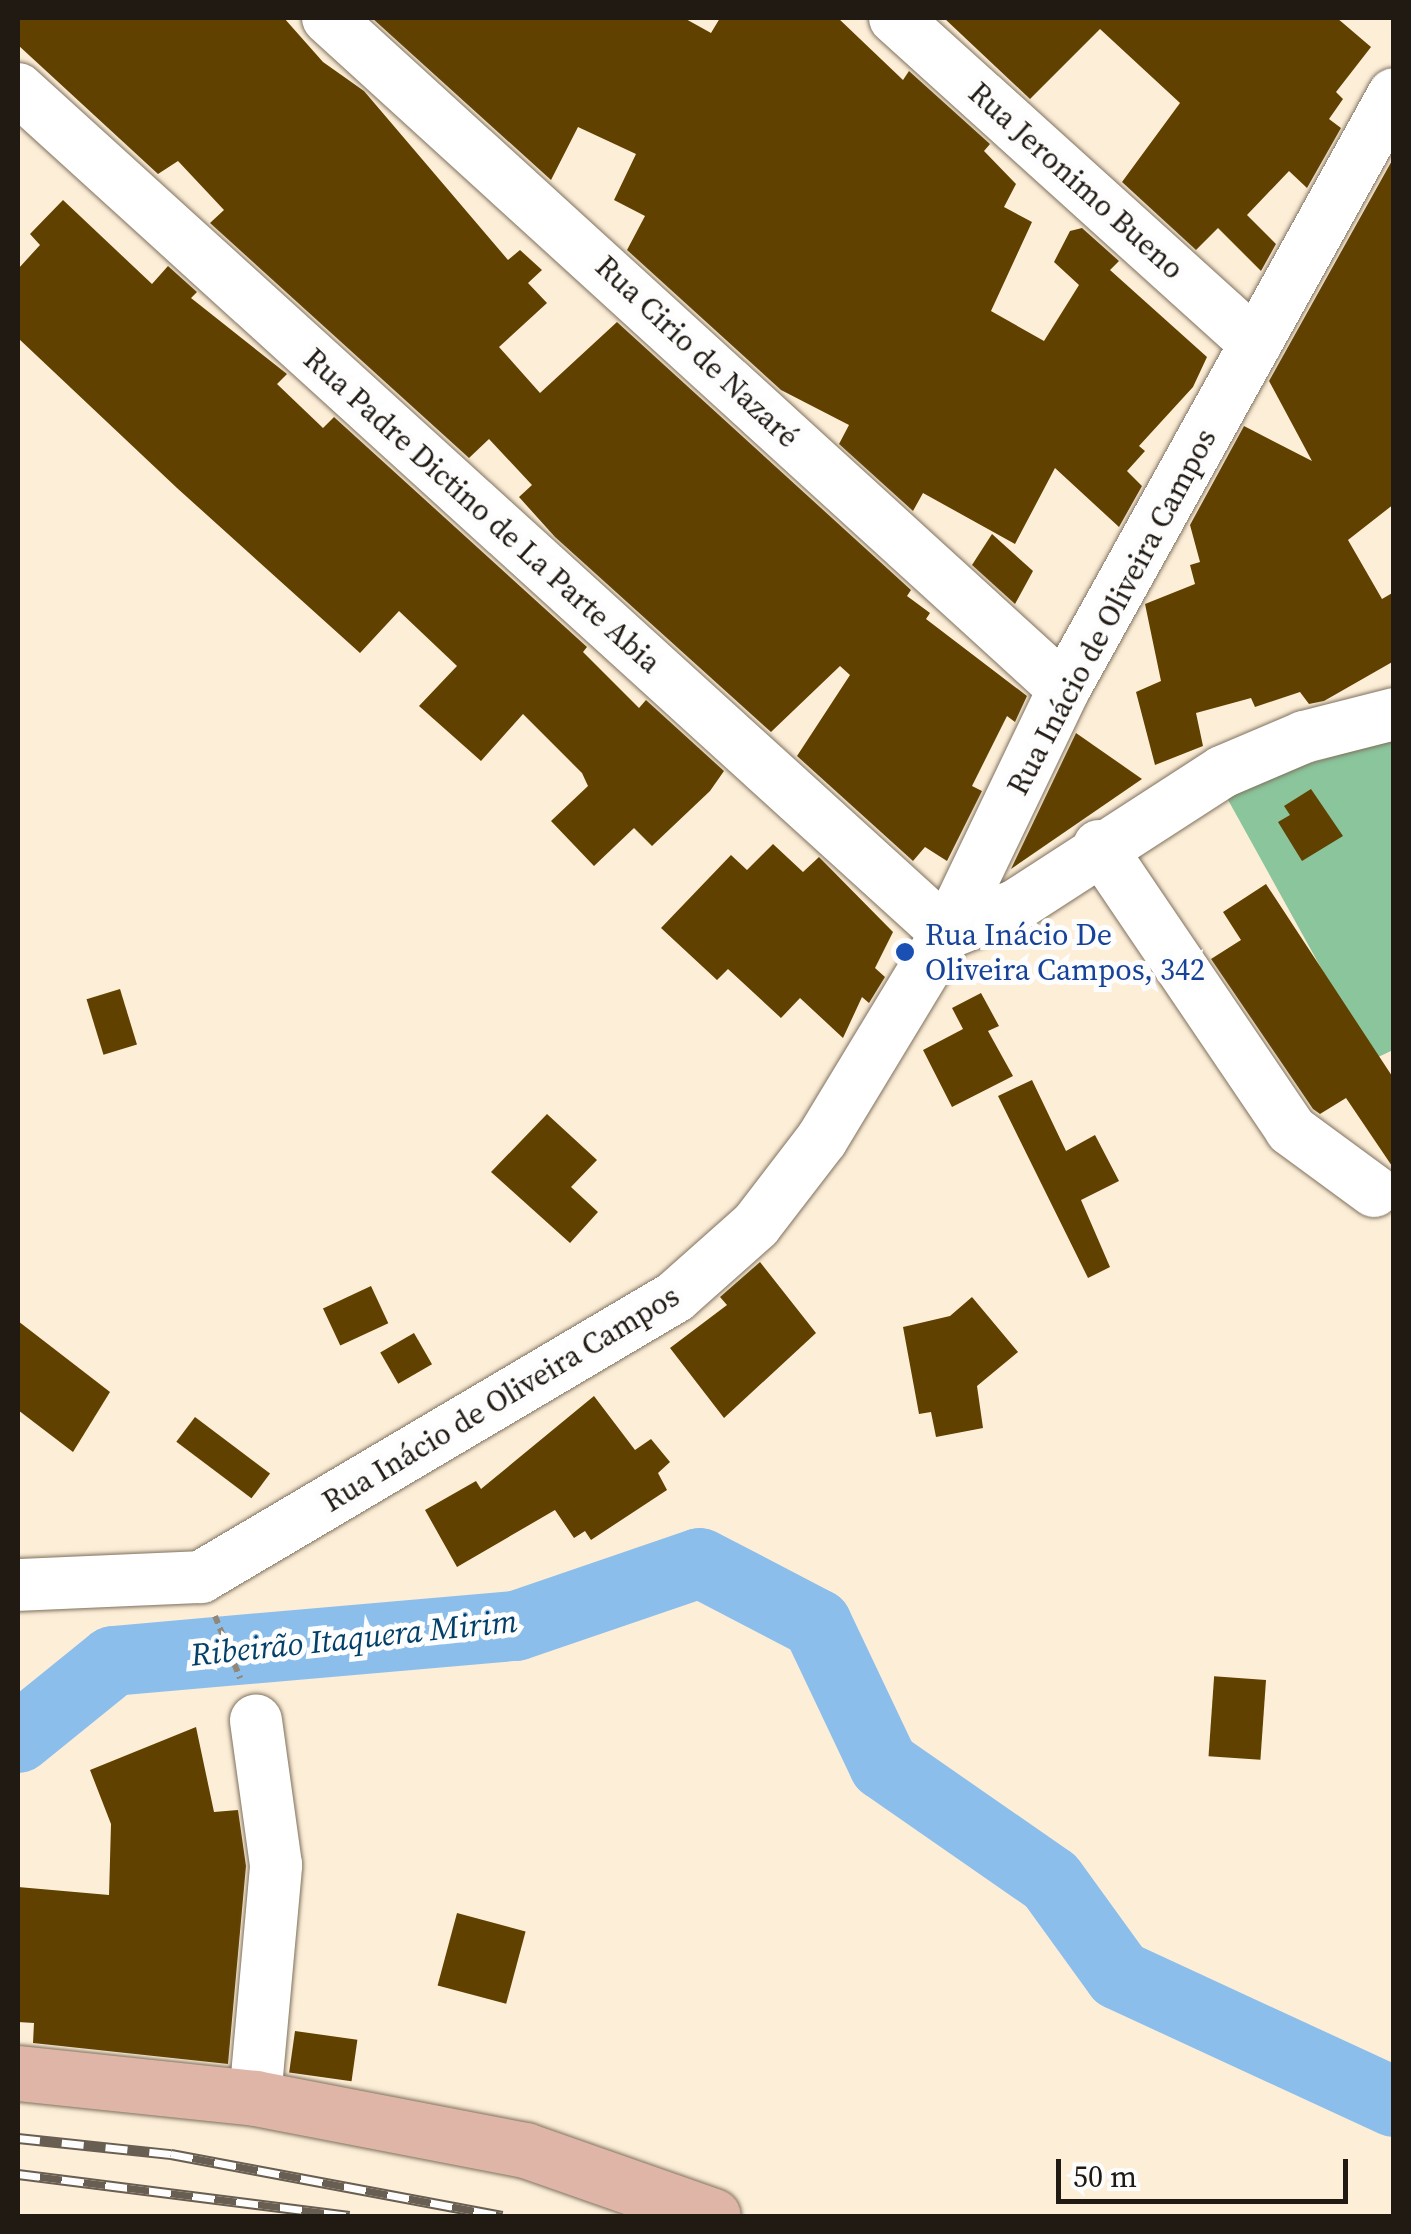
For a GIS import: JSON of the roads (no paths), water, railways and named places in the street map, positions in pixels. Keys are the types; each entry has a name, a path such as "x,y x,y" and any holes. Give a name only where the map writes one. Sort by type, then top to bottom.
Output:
{"main road":[{"path":"18,2073 255,2098 525,2150 714,2216"}],"street":[{"name":"Rua Cirio de Nazaré","path":"328,18 1064,689"},
{"name":"Rua Jeronimo Bueno","path":"895,18 1256,344"},
{"name":"Rua Padre Dictino de La Parte Abia","path":"18,89 946,933"},
{"name":"Rua Inácio de Oliveira Campos","path":"18,1585 205,1591 675,1297 756,1225 822,1139 946,933 1064,689 1394,94"},
{"path":"946,933 1014,906 1099,846 1222,772 1304,737 1394,714"},
{"path":"1099,846 1291,1130 1374,1192"},
{"path":"250,1704 276,1864 255,2098"}],"waterway":[{"name":"Ribeirão Itaquera Mirim","path":"18,1738 113,1661 516,1626 700,1563 817,1624 884,1765 1051,1881 1119,1975 1394,2102"}],"railway":[{"path":"18,2138 171,2154 502,2216"},
{"path":"18,2174 349,2216"}],"place":[{"name":"Rua Inácio De Oliveira Campos, 342","path":"905,952"}]}
